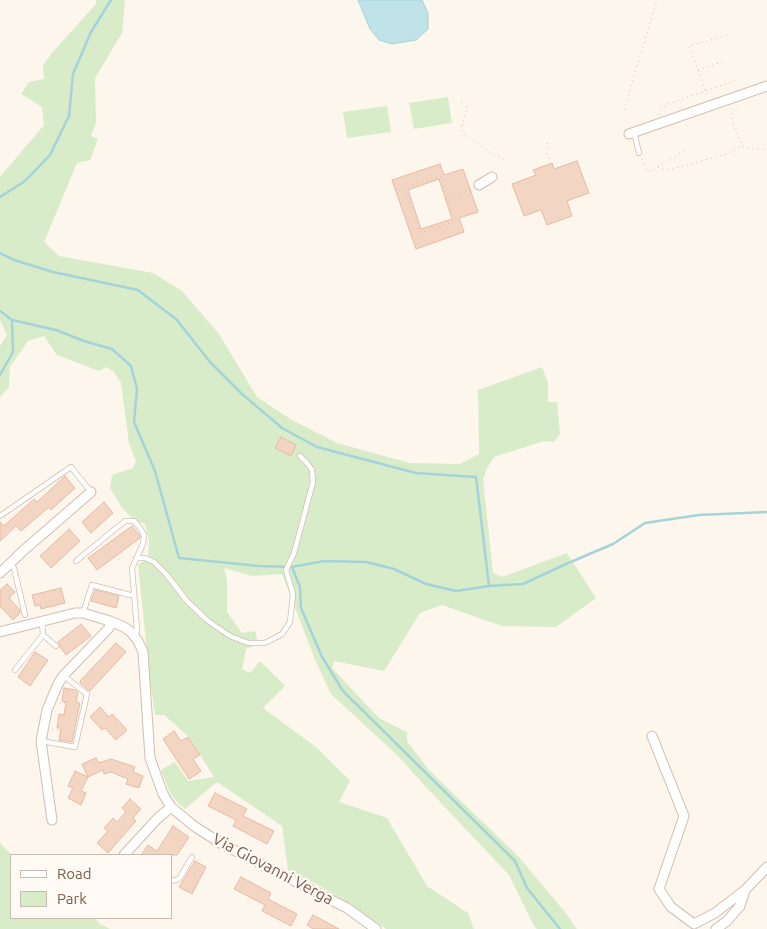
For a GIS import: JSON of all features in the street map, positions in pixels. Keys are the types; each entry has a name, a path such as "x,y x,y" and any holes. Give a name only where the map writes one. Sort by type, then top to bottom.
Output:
{"street":[{"path":"631,133 767,86"},
{"path":"479,186 492,177"},
{"path":"0,573 91,492"},
{"path":"0,632 75,613 83,613 124,627 135,637"},
{"path":"52,820 41,741 47,710 63,676 109,628 110,622"},
{"name":"Via Giovanni Verga","path":"135,637 143,652 150,758 163,794 171,807 194,826 222,844 347,908 376,929"},
{"path":"652,736 684,816 659,889 671,907 692,926 745,890 767,867"},
{"path":"125,854 157,819 171,807"},
{"path":"716,929 740,906 745,890"}],"lane":[{"path":"631,133 640,153"},
{"path":"136,558 145,558 154,562 187,601 208,621 230,636 248,643 265,643 282,634 290,622 294,594 286,570 294,553 313,482 312,470 300,456"},
{"path":"0,516 71,467 91,492"},
{"name":"Via Giovanni Verga","path":"76,561 125,521 134,522 140,528 144,535 143,544 132,568 137,630 135,637"},
{"path":"10,564 14,568 25,615"},
{"path":"83,613 92,584 134,595"},
{"path":"15,670 43,636 42,622"},
{"path":"43,636 56,646"},
{"path":"41,741 76,747 87,694 63,676"},
{"path":"172,881 179,879 192,857"}],"path":[{"path":"624,110 657,0"},
{"path":"705,91 689,46 728,35"},
{"path":"697,70 725,61"},
{"path":"658,124 658,116 662,108 668,104 737,80"},
{"path":"460,102 468,104 462,125 462,130 465,134 495,156 506,161"},
{"path":"737,106 732,111 732,116 736,133 743,146 767,150"},
{"path":"548,144 547,154 549,159"},
{"path":"658,167 665,170 672,169 727,154 743,146"},
{"path":"640,153 647,171 652,171 687,149"},
{"path":"411,208 404,188 441,176 447,199 456,221 420,233 414,215"},
{"path":"447,199 470,190"},
{"path":"114,557 122,561"},
{"path":"56,707 63,702 66,703"},
{"path":"50,730 61,730"}],"green space":[{"path":"96,0 125,0 122,33 95,78 96,123 91,136 98,139 90,160 77,163 44,242 59,256 153,273 182,291 219,334 257,397 292,420 337,443 410,463 460,464 479,454 478,390 542,367 548,383 548,402 557,402 560,434 554,442 544,441 494,457 487,468 483,479 493,573 502,577 567,553 596,598 556,627 502,626 442,605 420,613 384,671 334,661 332,668 379,718 407,732 407,741 429,770 519,857 577,929 537,929 509,875 398,756 331,694 316,662 282,574 252,576 224,568 227,580 227,612 242,633 255,631 258,644 246,649 242,669 250,673 260,661 285,686 263,708 316,747 350,781 339,802 387,818 427,886 468,913 474,929 386,929 352,905 288,870 282,826 217,782 185,809 169,791 161,770 175,762 188,781 214,777 188,736 164,715 155,715 138,565 148,558 149,541 145,524 134,520 122,508 110,488 112,475 133,468 136,461 129,443 121,383 113,371 106,367 99,371 57,355 44,336 28,341 10,367 9,387 0,397 0,346 7,335 0,320 0,177 44,125 42,107 21,94 29,82 44,79 43,65 96,4"},
{"path":"448,97 452,123 414,129 409,103"},
{"path":"387,106 391,132 347,138 343,112"},
{"path":"0,843 11,854 10,919 96,919 100,924 110,929 0,929"}],"water":[{"path":"358,0 422,0 428,13 428,29 416,40 392,44 379,40 370,29"}],"building":[{"path":"577,161 589,193 567,201 572,216 547,225 541,210 524,216 512,184 536,175 533,170 552,163 554,169"},
{"path":"440,164 444,175 463,169 478,212 459,218 464,232 416,249 392,180","holes":["439,179 452,219 421,229 408,190"]},
{"path":"281,437 296,445 291,456 275,448"},
{"path":"65,476 75,488 51,510 49,507 21,531 16,526 0,541 0,522 4,526 34,499 37,502"},
{"path":"104,502 113,513 91,533 82,522"},
{"path":"132,526 140,538 97,570 88,558"},
{"path":"69,529 80,541 51,568 40,556"},
{"path":"7,584 15,592 9,598 20,610 20,613 13,620 0,606 0,590"},
{"path":"61,588 65,603 41,609 40,605 35,606 32,595"},
{"path":"95,590 119,596 116,608 91,601"},
{"path":"81,624 91,636 66,655 58,642"},
{"path":"116,643 126,652 90,691 80,681"},
{"path":"35,652 48,660 30,686 18,677"},
{"path":"64,688 78,692 76,702 80,703 72,742 59,740 61,728 57,728 59,714 64,715 66,702 62,701"},
{"path":"100,707 109,717 112,714 127,730 116,740 105,728 102,730 90,717"},
{"path":"174,731 181,741 188,737 200,755 193,759 201,771 189,779 163,739"},
{"path":"96,758 99,763 111,759 135,767 133,772 143,776 139,788 126,784 128,779 111,772 104,774 103,770 88,777 82,764"},
{"path":"75,771 88,777 81,791 86,793 81,805 68,798 73,788 68,786"},
{"path":"215,793 247,809 243,816 274,831 267,844 233,826 236,820 208,806"},
{"path":"130,799 141,809 133,818 136,821 108,853 97,843 108,831 104,828 113,818 117,822 126,812 122,808"},
{"path":"173,826 189,837 177,855 142,854 148,845 157,851"},
{"path":"195,861 206,867 192,894 179,887"},
{"path":"241,877 271,893 268,899 297,914 291,926 262,911 265,905 234,889"},
{"path":"313,915 339,929 313,929 307,925"}],"waterway":[{"path":"0,197 25,181 50,155 69,116 73,74 91,32 111,0"},
{"path":"0,253 14,260 53,272 138,290 177,320 210,362 242,394 282,428 317,447 416,473 476,477 489,586"},
{"path":"0,311 12,320 56,330 112,349 131,366 137,389 134,422 155,471 179,558 259,566 292,567 300,587 301,608 322,657 343,691 515,861 527,888 560,929"},
{"path":"0,375 13,352 12,320"},
{"path":"292,567 324,561 366,562 394,569 426,584 456,591 489,586 523,584 613,544 645,523 699,515 767,512"}]}
